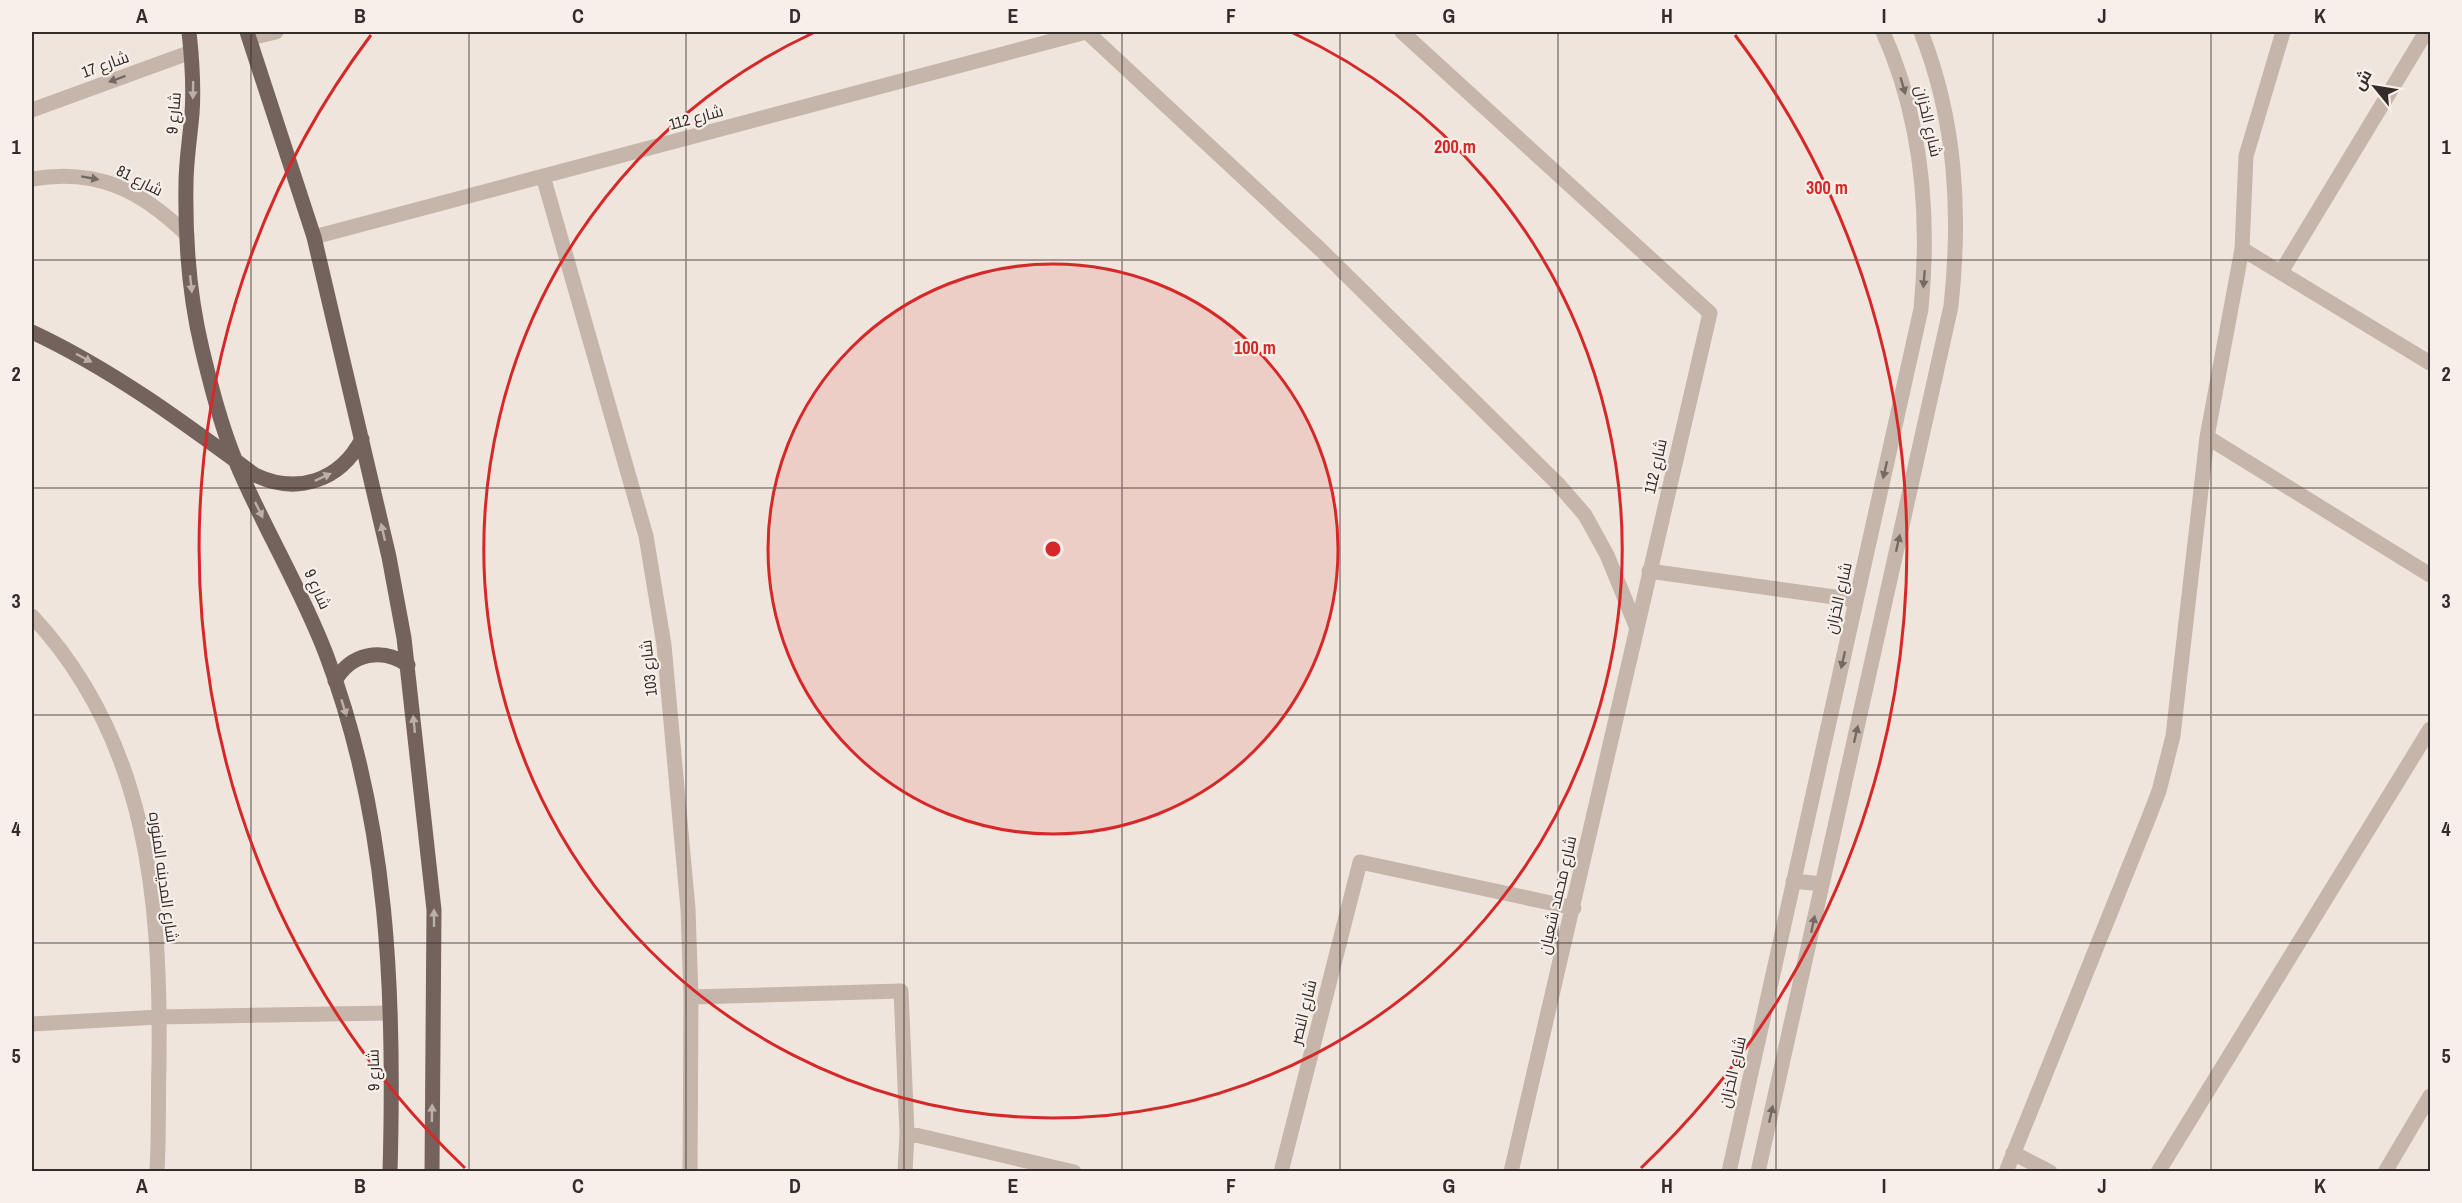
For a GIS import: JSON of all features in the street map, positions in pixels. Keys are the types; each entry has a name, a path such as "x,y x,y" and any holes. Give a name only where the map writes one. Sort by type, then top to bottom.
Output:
{"main road":[{"name":"شارع 9","path":"189,32 193,86 186,183 187,235 193,300 201,345 235,461 307,607 335,681 360,765 379,857 385,909 390,1013 390,1172"},
{"path":"249,35 314,237 389,557 408,665 434,910 432,1172"},
{"path":"32,332 81,356 122,380 235,461 267,480 279,484 304,484 316,481 339,469 362,439"},
{"path":"335,681 347,666 363,656 382,654 408,665"}],"street":[{"path":"249,35 276,32"},
{"path":"1087,32 1321,250 1558,484 1585,516 1607,555 1636,627"},
{"name":"شارع 112","path":"314,237 1087,32"},
{"name":"شارع 112","path":"1402,32 1710,313 1636,627"},
{"name":"شارع الخزان","path":"1729,1172 1921,309 1925,270 1925,222 1919,154 1901,79 1883,32"},
{"name":"شارع الخزان","path":"1758,1172 1951,306 1957,222 1953,157 1938,84 1920,32"},
{"path":"2006,1172 2149,817 2167,763 2176,708 2207,437 2242,249 2246,156 2283,32"},
{"path":"2281,272 2427,32"},
{"name":"شارع 17","path":"32,110 191,51"},
{"name":"شارع 81","path":"32,179 57,176 87,177 123,187 155,206 187,235"},
{"name":"شارع 103","path":"543,176 646,536 664,645 688,909 692,997 690,1172"},
{"path":"2242,249 2430,363"},
{"path":"2207,437 2430,575"},
{"path":"1649,571 1856,600"},
{"name":"شارع المدينه المنوره","path":"32,616 53,640 92,695 120,755 141,824 154,914 159,1017 157,1172"},
{"name":"شارع محمد شعبان","path":"1511,1172 1574,908 1636,627"},
{"path":"2158,1172 2430,729"},
{"name":"شارع النصر","path":"1281,1172 1360,862 1574,908"},
{"path":"1793,881 1822,884"},
{"path":"692,997 902,991 907,1133 905,1172"},
{"path":"32,1024 159,1017 390,1013"},
{"path":"2385,1172 2430,1096"},
{"path":"907,1133 1071,1171"},
{"path":"2013,1153 2050,1172"}]}
